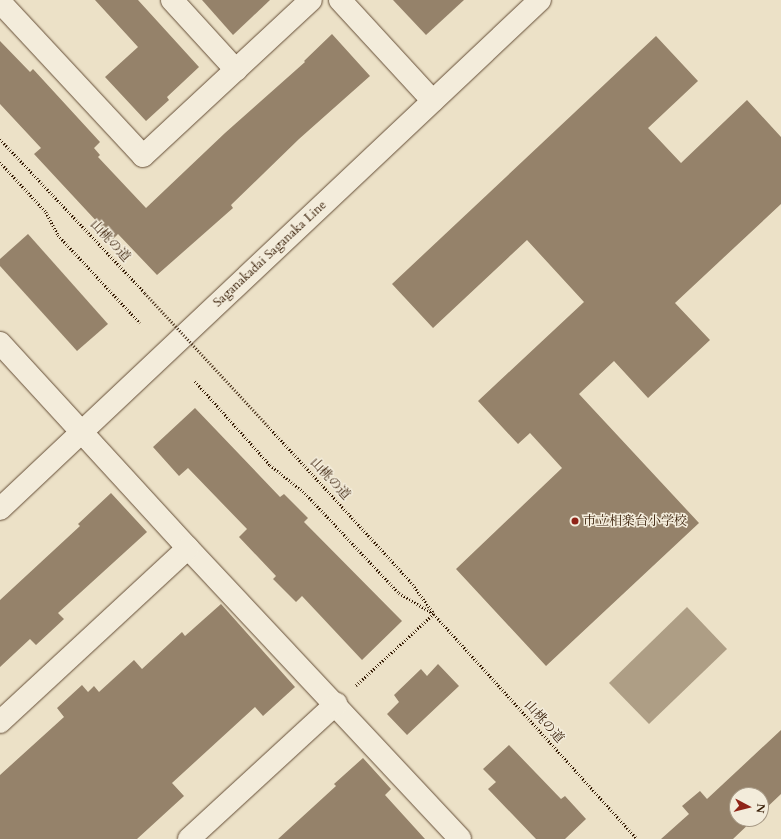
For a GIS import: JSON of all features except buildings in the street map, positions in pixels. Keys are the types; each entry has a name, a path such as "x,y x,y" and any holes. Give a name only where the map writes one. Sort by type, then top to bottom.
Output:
{"street":[{"path":"172,0 236,70"},
{"path":"0,2 143,156 311,0"},
{"path":"340,0 433,101"},
{"name":"Saganakadai Saganaka Line","path":"0,509 540,0"},
{"path":"0,343 188,548 336,704 460,839"},
{"path":"0,722 188,548"},
{"path":"189,839 336,704"}],"path":[{"name":"山桃の道","path":"0,139 145,293 411,582 434,614 637,839"},
{"path":"0,162 46,212 58,235 140,323"},
{"path":"195,381 270,466 306,493 399,593 434,614 336,704"}],"shaded area":[{"path":"687,607 727,649 649,724 609,683"}],"place":[{"name":"市立相楽台小学校","path":"575,521"}]}
